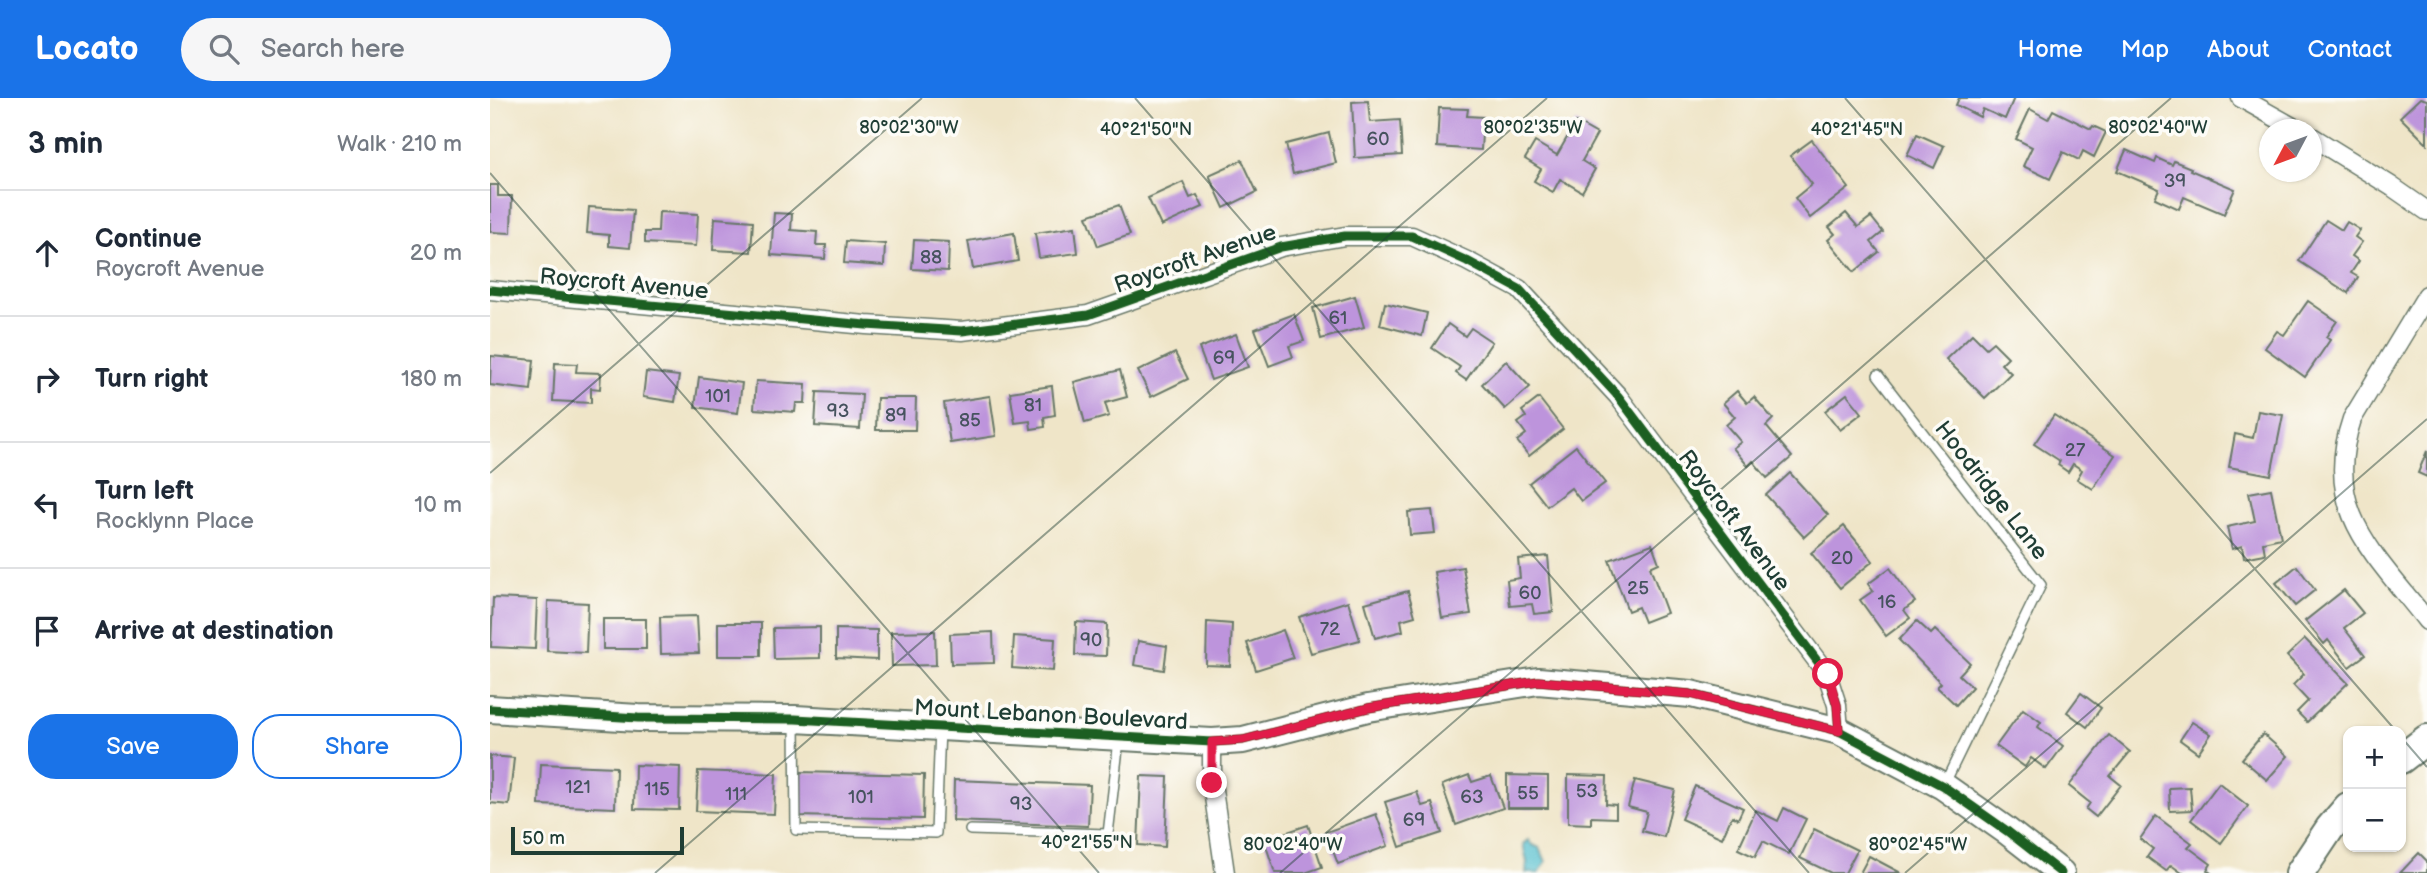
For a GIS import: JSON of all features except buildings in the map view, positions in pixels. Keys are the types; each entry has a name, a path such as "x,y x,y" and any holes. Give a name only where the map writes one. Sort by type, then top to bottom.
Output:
{"main road":[{"path":"2406,755 2427,738"},
{"path":"2300,873 2343,813"}],"street":[{"path":"2241,98 2278,119"},
{"path":"2322,143 2427,211"},
{"name":"Roycroft Avenue","path":"490,290 866,326 962,331 1088,315 1281,247 1345,236 1412,236 1467,261 1518,289 1618,396 1828,674 1837,705 1839,731"},
{"path":"2427,295 2352,419 2342,462 2347,505 2356,524 2368,544 2427,621"},
{"name":"Mount Lebanon Boulevard","path":"490,709 638,718 795,719 1212,742 1243,740 1368,708 1538,681 1690,694 1839,731 1943,786 2061,873"},
{"path":"1212,742 1212,783 1225,873"}],"lane":[{"name":"Hoodridge Lane","path":"1878,375 2041,585 1943,786"},
{"path":"795,719 796,830 936,833 940,727"},
{"path":"970,830 1108,834 1119,736"}],"water":[{"path":"1528,840 1540,848 1546,862 1539,873 1526,873 1527,862 1523,844"}],"cycle path":[{"path":"490,290 866,325 962,331 1088,315 1281,247 1345,236 1412,236 1519,289 1618,396 1827,674 1837,705 1839,731"},
{"path":"490,709 638,718 795,719 1212,742 1243,740 1368,708 1538,681 1691,694 1839,731 1943,786 2061,873"}],"route":[{"path":"1212,783 1212,742 1243,740 1368,708 1538,681 1690,694 1839,731 1837,705 1828,674"}]}
